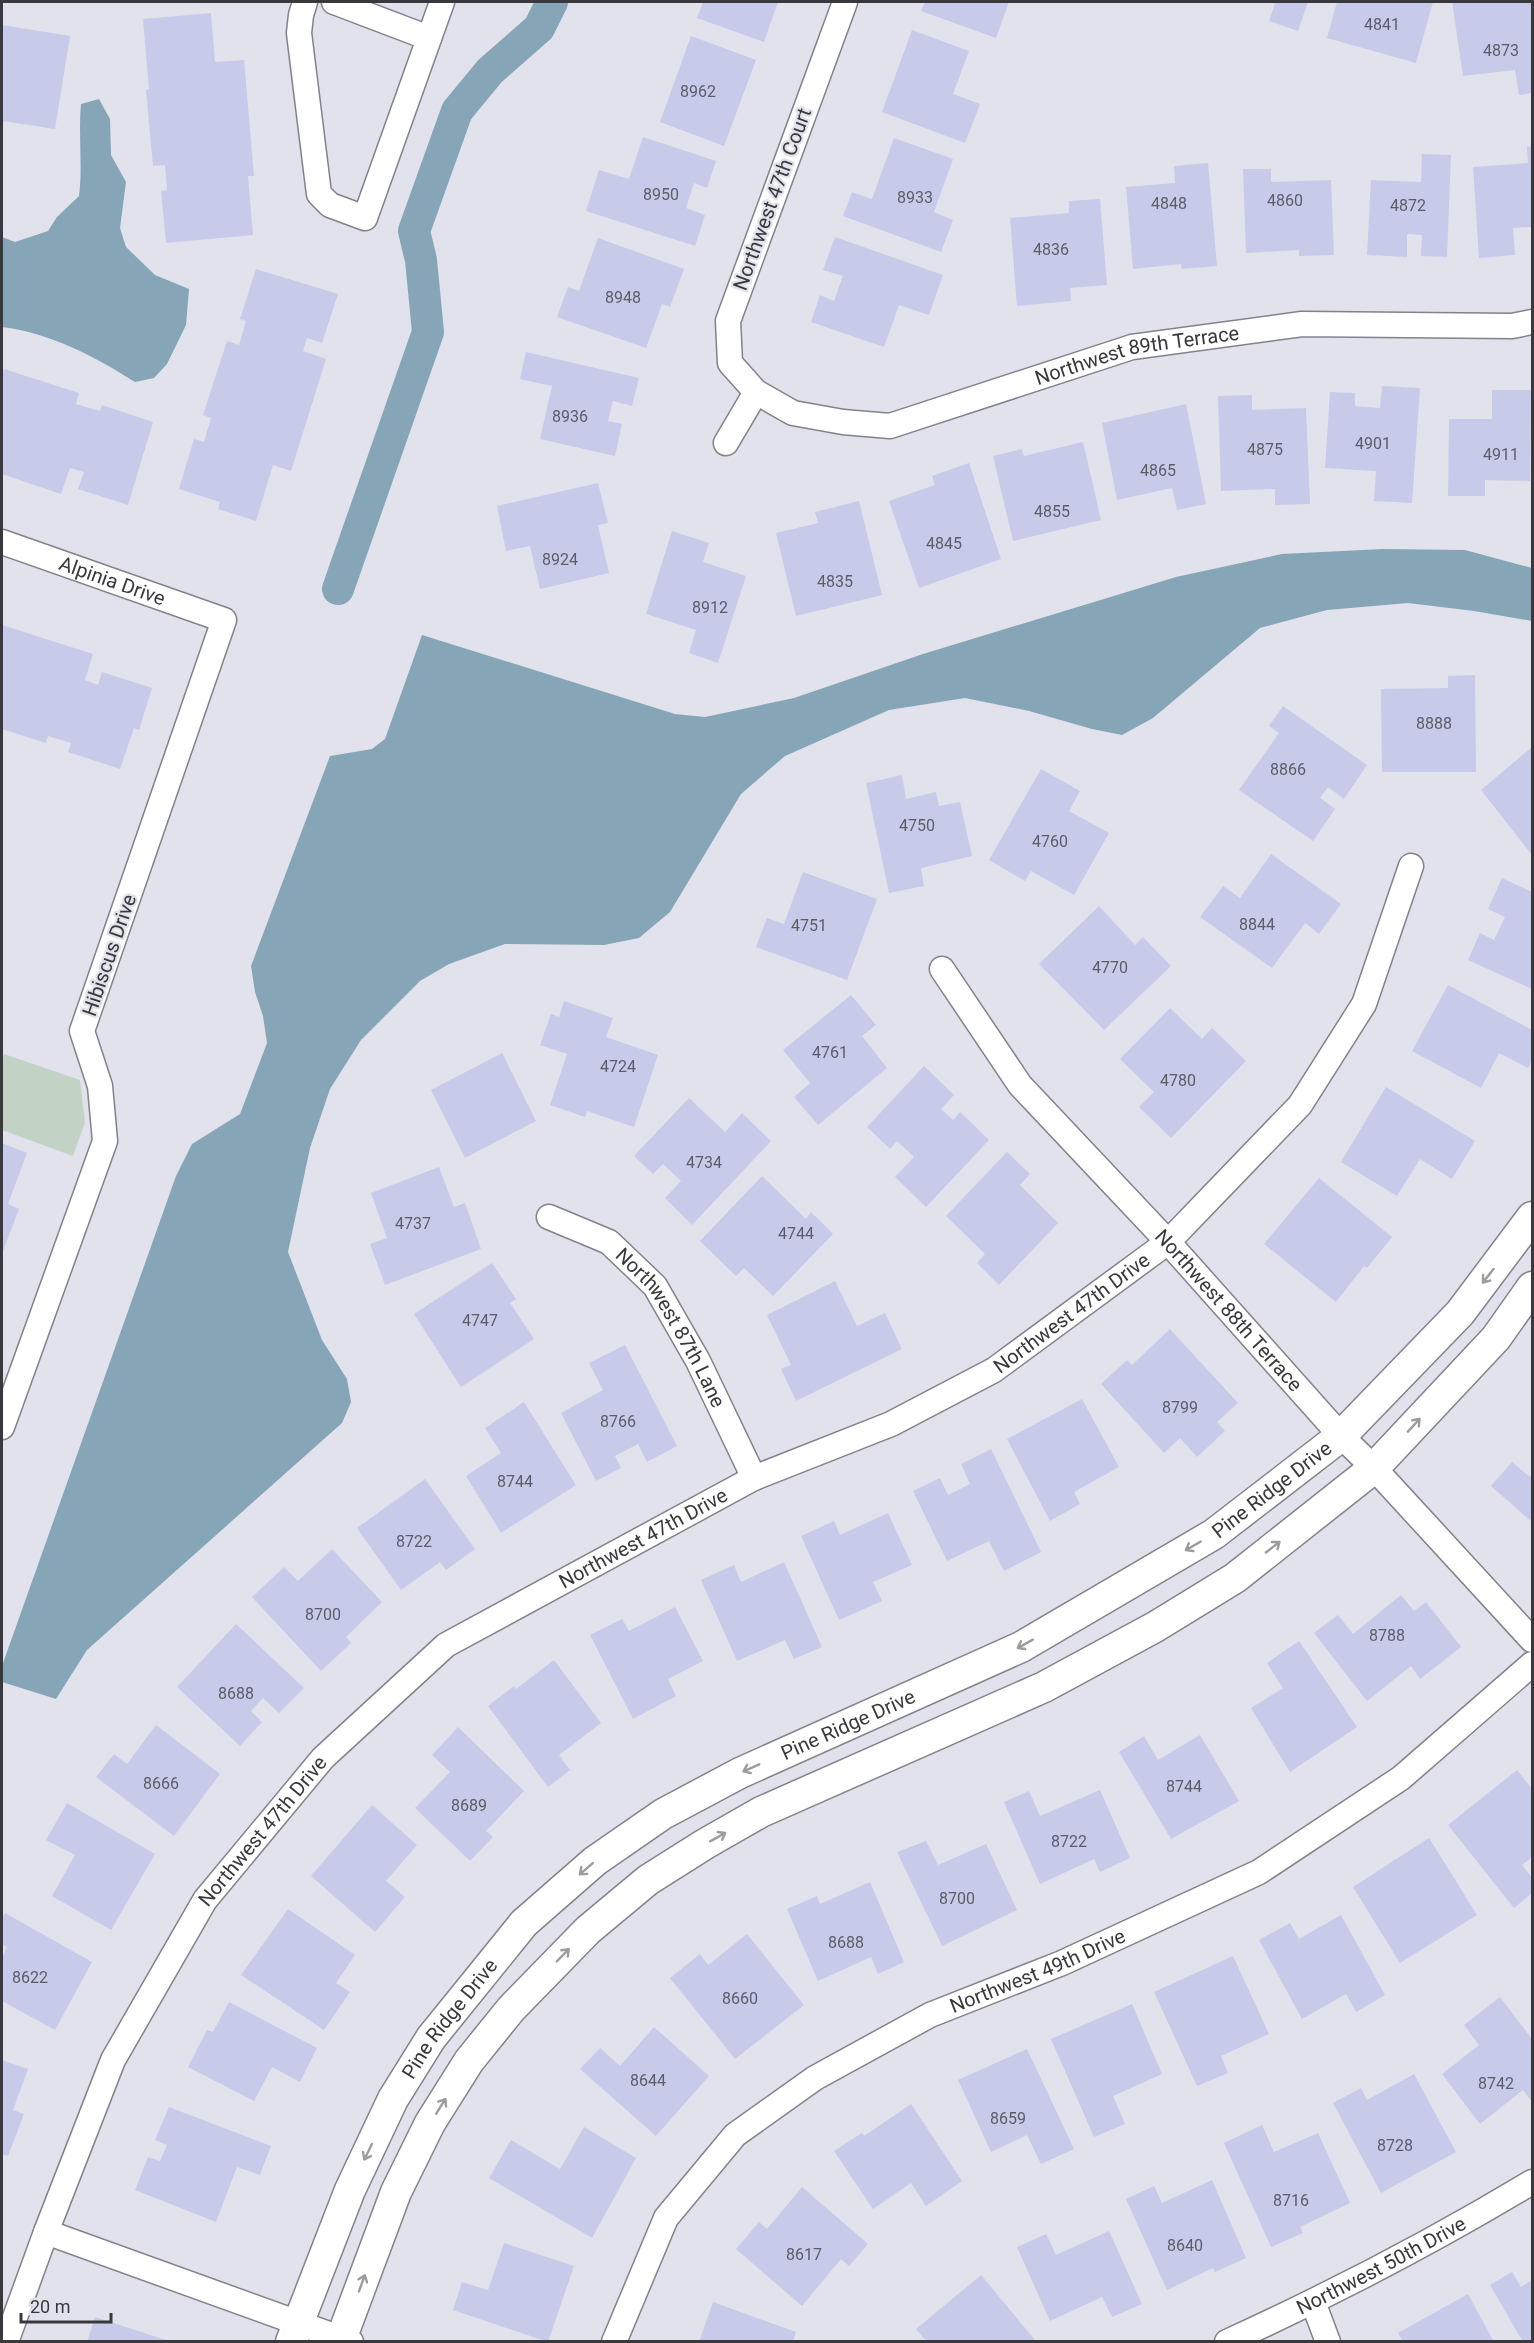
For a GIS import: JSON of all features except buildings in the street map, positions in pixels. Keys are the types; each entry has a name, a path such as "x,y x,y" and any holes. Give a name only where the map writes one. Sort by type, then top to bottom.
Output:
{"street":[{"path":"305,2 299,33 319,194 330,205 365,218 442,2"},
{"path":"334,2 429,38"},
{"name":"Northwest 47th Court","path":"756,392 730,363 728,321 845,2"},
{"name":"Northwest 89th Terrace","path":"756,392 793,413 843,422 890,426 1132,347 1302,324 1512,326 1533,322"},
{"path":"726,443 756,392"},
{"name":"Alpinia Drive","path":"2,542 224,620"},
{"name":"Hibiscus Drive","path":"2,1427 105,1141 100,1086 82,1031 224,620"},
{"name":"Northwest 47th Drive","path":"6,2342 45,2232 113,2060 205,1900 322,1758 446,1645 754,1478 891,1424 994,1370 1168,1242 1300,1105 1364,1004 1411,866"},
{"name":"Northwest 88th Terrace","path":"942,969 1020,1085 1168,1242 1341,1436 1374,1468 1533,1640"},
{"name":"Northwest 87th Lane","path":"549,1217 609,1242 655,1286 698,1361 754,1478"},
{"name":"Pine Ridge Drive","path":"294,2332 350,2190 393,2099 431,2038 524,1923 596,1861 663,1814 740,1773 1021,1647 1214,1534 1341,1436 1460,1313 1533,1217"},
{"name":"Pine Ridge Drive","path":"344,2340 396,2192 430,2123 469,2061 511,2009 588,1929 648,1880 762,1812 1044,1687 1155,1627 1235,1578 1374,1468 1496,1338 1533,1287"},
{"name":"Northwest 49th Drive","path":"614,2342 666,2218 735,2135 815,2078 930,2015 1062,1963 1259,1872 1401,1778 1533,1664"},
{"name":"Northwest 50th Drive","path":"1227,2342 1313,2302 1477,2216 1533,2182"},
{"path":"45,2232 294,2332 344,2340"},
{"path":"1313,2302 1328,2342"}],"green space":[{"path":"4,1054 80,1080 85,1122 73,1156 2,1130 2,1060"}],"water":[{"path":"99,99 110,119 111,155 126,182 120,228 126,247 155,275 189,289 186,325 167,364 154,378 135,382 71,347 37,334 2,327 2,237 15,242 48,231 57,217 79,196 81,104"},
{"path":"1383,549 1465,550 1532,568 1532,621 1408,603 1327,610 1260,628 1153,718 1122,735 1029,711 965,698 889,710 785,756 741,794 670,912 639,938 604,945 505,944 449,964 420,981 361,1040 330,1089 310,1148 288,1252 322,1340 347,1379 351,1402 342,1423 87,1650 56,1699 2,1682 2,1666 176,1176 192,1144 240,1114 267,1043 251,966 330,756 372,749 385,739 422,635 675,714 705,717 794,698 923,654 1176,577 1282,554"}],"waterway":[{"path":"338,589 428,332 421,260 414,231 457,111 490,71 539,28 552,2"}]}
